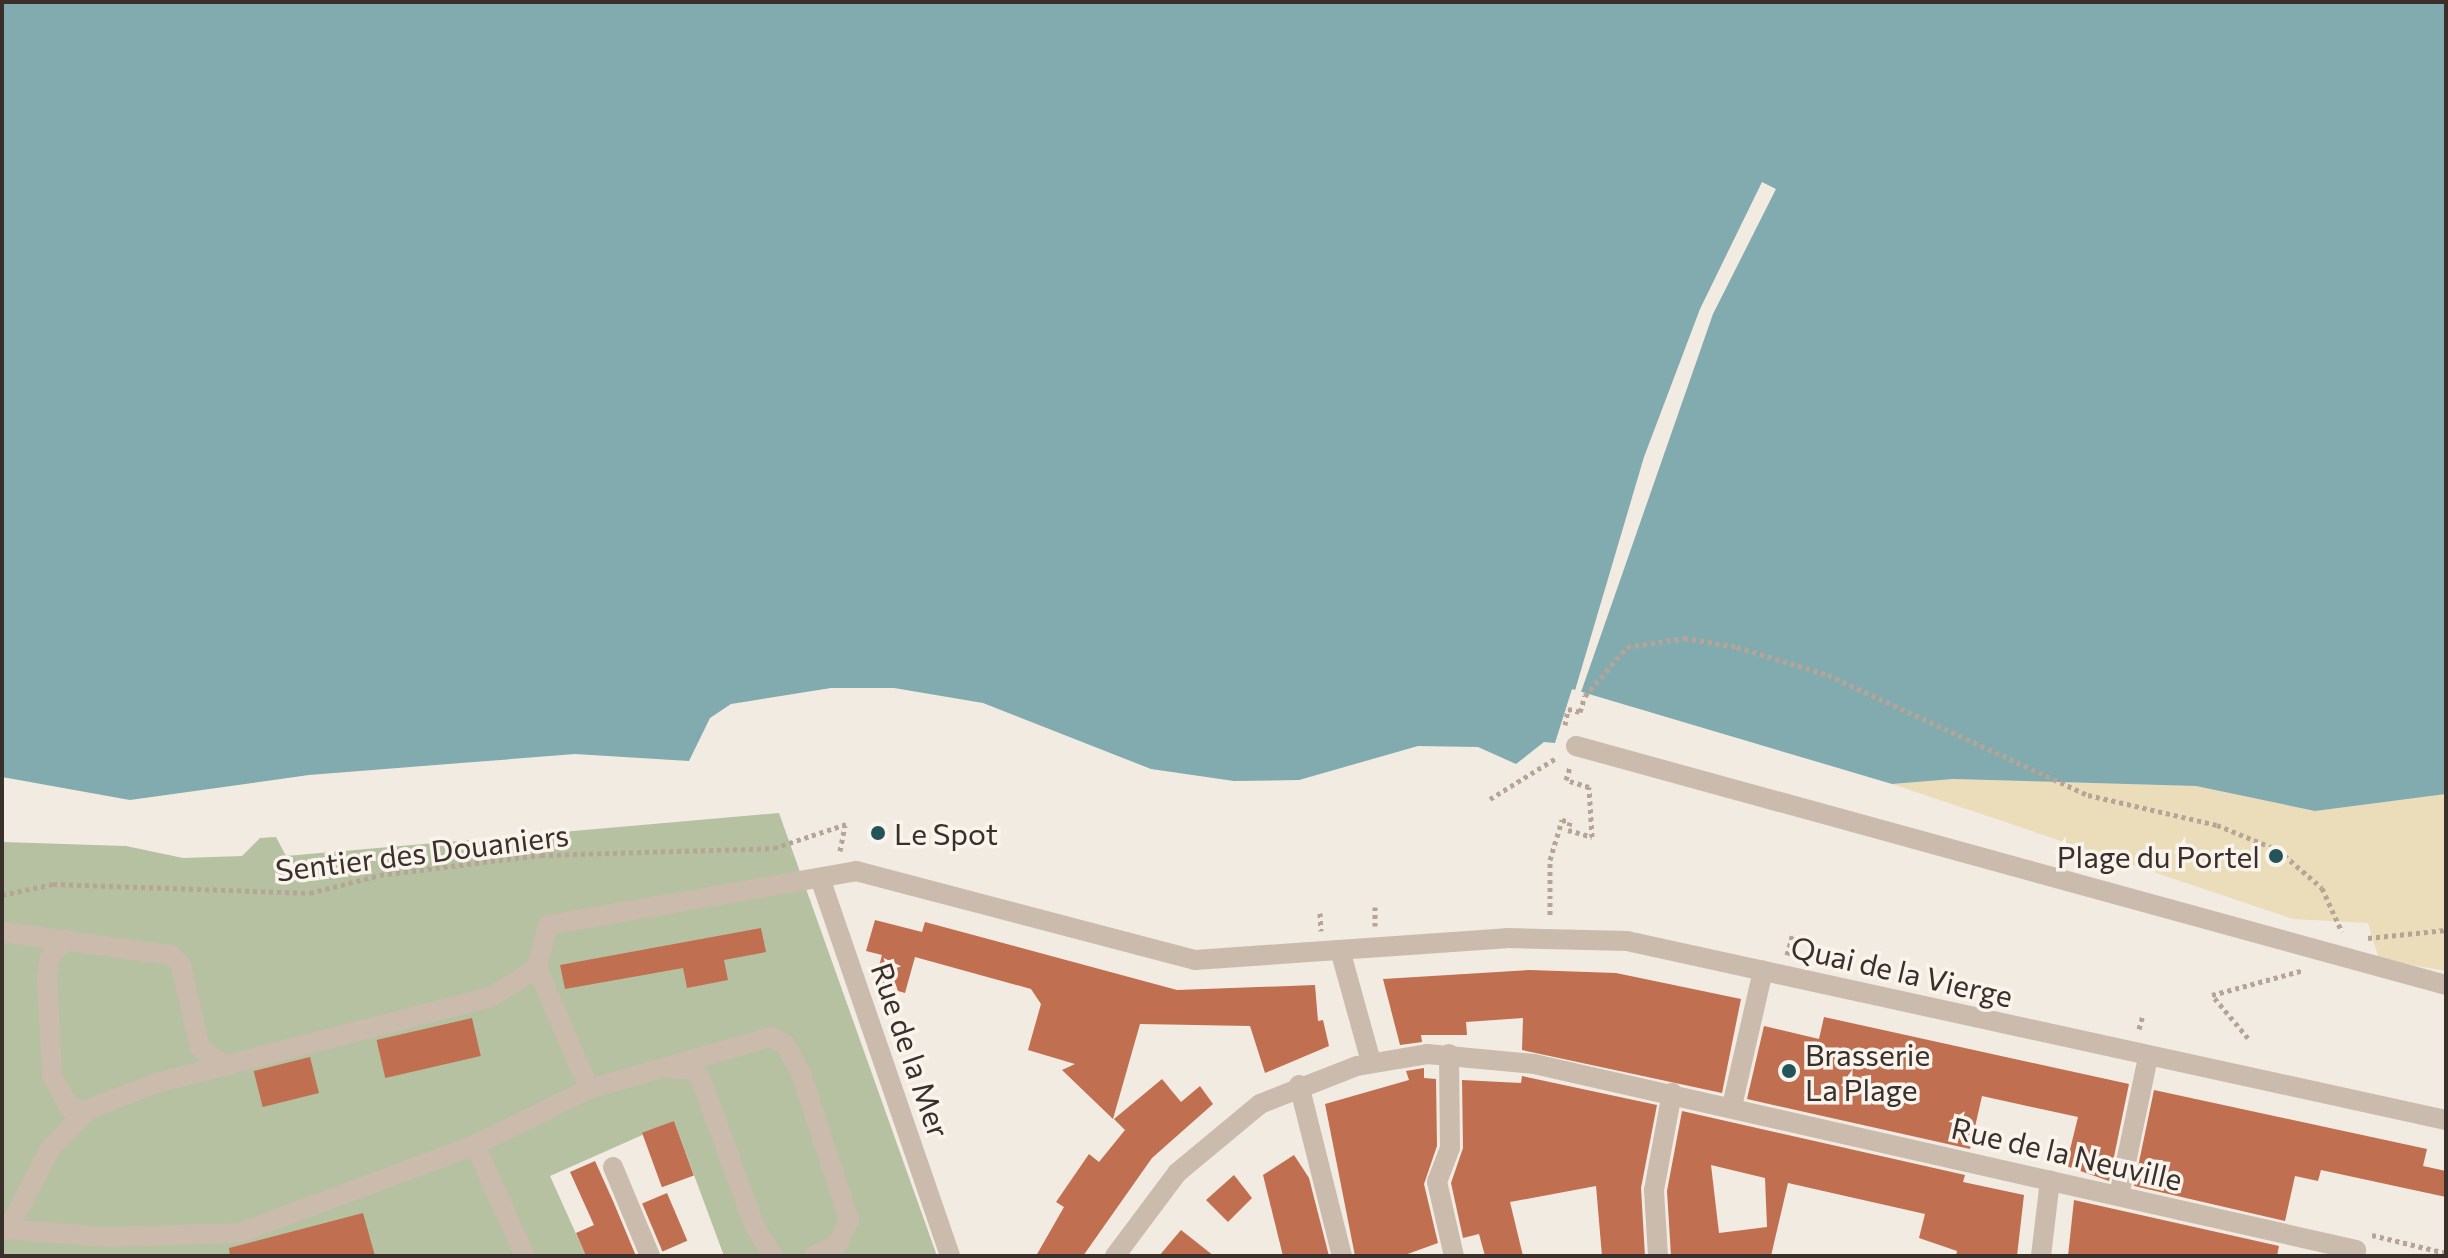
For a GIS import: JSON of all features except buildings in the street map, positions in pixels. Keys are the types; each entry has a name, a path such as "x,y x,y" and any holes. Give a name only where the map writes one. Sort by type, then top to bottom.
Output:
{"street":[{"path":"1576,746 2446,985"},
{"name":"Quai de la Vierge","path":"537,968 548,925 874,873 1178,958 1549,936 1627,941 2446,1120"},
{"name":"Rue de la Mer","path":"830,878 950,1256"},
{"path":"2,932 65,939 177,959 200,1048 226,1067"},
{"path":"65,939 50,957 47,976 52,1076 70,1108 87,1110"},
{"path":"1340,950 1371,1062"},
{"path":"589,1089 537,968 491,997 183,1080 156,1083 87,1110 50,1149 6,1229 109,1237 239,1233 475,1145 589,1089 662,1070 757,1038 785,1044 801,1073 849,1220 838,1244 814,1256"},
{"path":"1732,1106 1763,971"},
{"path":"183,1080 200,1048"},
{"path":"1449,1054 1450,1148 1437,1182 1454,1256"},
{"name":"Rue de la Neuville","path":"1115,1256 1191,1159 1249,1112 1299,1085 1371,1062 1449,1054 1506,1059 1672,1093 2356,1250"},
{"path":"2119,1196 2148,1057"},
{"path":"662,1070 691,1069 700,1077 755,1227 773,1256"},
{"path":"1299,1085 1342,1256"},
{"path":"1658,1256 1654,1190 1672,1093"},
{"path":"475,1145 525,1256"},
{"path":"613,1167 650,1256"},
{"path":"2041,1256 2050,1181"}],"path":[{"path":"1564,729 1568,709 1580,712 1585,696 1627,647 1684,638 1737,647 1828,675 2088,795 2217,825 2278,850 2322,888 2346,941"},
{"path":"1490,799 1556,760 1561,741 1576,746"},
{"path":"1549,936 1550,860 1562,820 1570,822 1568,830 1592,837 1589,787 1566,780"},
{"name":"Sentier des Douaniers","path":"2,895 53,884 310,893 380,875 541,855 774,848 846,824"},
{"path":"2373,937 2446,930"},
{"path":"2248,1038 2212,995 2291,976"},
{"path":"2356,1250 2367,1254 2373,1231 2446,1253"}],"green space":[{"path":"779,813 937,1256 724,1256 674,1121 550,1176 586,1256 2,1256 2,842 126,846 183,858 242,856 260,838 276,837 286,856"}],"sand":[{"name":"Plage du Portel","path":"1953,779 2196,786 2315,811 2446,794 2446,971 2379,959 2368,923 2293,919 1892,784"}],"water":[{"path":"2,2 2446,2 2446,794 2315,811 2196,786 1953,779 1892,784 1572,689 1555,743 1544,742 1516,764 1478,747 1418,746 1299,780 1234,781 1151,769 983,703 894,688 831,688 731,704 710,718 689,761 575,754 309,775 130,800 2,777"}],"pier":[{"path":"1762,182 1776,189 1713,314 1580,695 1574,694 1571,704 1644,457 1700,309"}],"place":[{"name":"Le Spot","path":"878,833"},
{"name":"Plage du Portel","path":"2276,856"},
{"name":"Brasserie La Plage","path":"1789,1071"}]}
